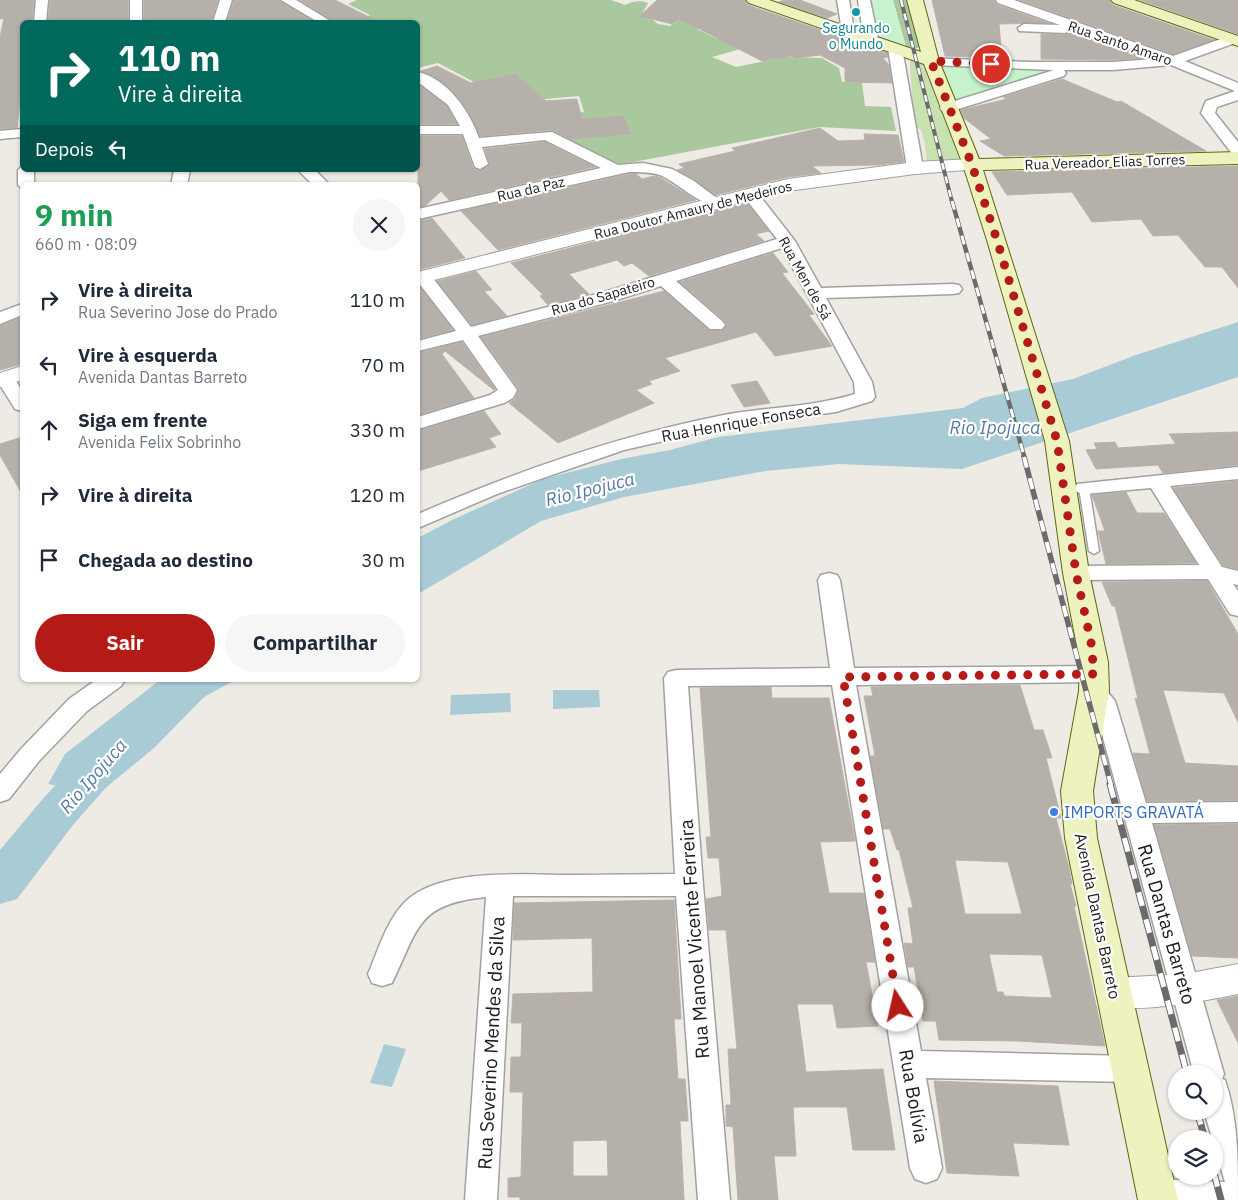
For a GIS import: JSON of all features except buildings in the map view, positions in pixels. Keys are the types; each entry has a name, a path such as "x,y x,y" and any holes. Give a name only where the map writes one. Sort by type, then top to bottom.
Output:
{"main road":[{"path":"754,0 931,61"},
{"name":"Avenida Dantas Barreto","path":"915,0 931,61 972,165 1044,394 1085,562 1094,683 1077,791 1078,814 1081,838 1157,1197"},
{"path":"1119,0 1236,40"},
{"name":"Rua Vereador Elias Torres","path":"972,165 1238,158"}],"street":[{"path":"40,20 42,0"},
{"path":"136,0 136,20"},
{"path":"220,20 226,0"},
{"path":"287,0 322,20"},
{"path":"843,0 848,31"},
{"path":"864,0 871,39"},
{"name":"Rua Santo Amaro","path":"1002,0 1173,61 1238,88"},
{"path":"1024,28 1081,29"},
{"path":"931,61 1078,67 1173,61 1236,40"},
{"path":"895,48 915,168"},
{"path":"948,108 1078,67"},
{"path":"420,77 450,98 472,136 480,164"},
{"path":"1238,95 1211,104 1208,113 1238,152"},
{"path":"420,130 472,136 548,135 617,170"},
{"path":"0,135 20,134"},
{"name":"Rua Doutor Amaury de Medeiros","path":"420,277 544,247 714,202 813,181 915,168 972,165"},
{"name":"Rua da Paz","path":"420,214 617,170 645,167 660,169 670,173 714,202"},
{"path":"308,172 319,182"},
{"name":"Rua Men de Sá","path":"750,194 787,241 854,366"},
{"name":"Rua do Sapateiro","path":"420,345 607,297 787,241"},
{"path":"420,277 467,333 508,390 506,394 497,399 420,422"},
{"path":"663,279 716,325"},
{"path":"814,293 952,289"},
{"path":"0,319 20,309"},
{"name":"Rua Henrique Fonseca","path":"420,521 490,490 618,445 725,421 856,401 864,397 866,391 854,366"},
{"path":"9,377 20,401"},
{"path":"1084,488 1238,474"},
{"path":"1157,481 1238,609"},
{"path":"1085,562 1215,572 1238,578"},
{"name":"Rua Bolívia","path":"829,580 843,677 926,1168"},
{"path":"843,677 1094,683"},
{"name":"Rua Manoel Vicente Ferreira","path":"714,1200 689,885 676,678 843,677"},
{"path":"0,792 30,755 78,705 110,682"},
{"name":"Rua Dantas Barreto","path":"1094,683 1106,706 1206,1065"},
{"path":"1136,813 1238,812"},
{"path":"382,974 406,922 420,905 449,893 500,887 689,885"},
{"name":"Rua Severino Mendes da Silva","path":"481,1200 500,887"},
{"path":"1114,994 1185,989 1238,979"},
{"path":"908,1064 1130,1069"},
{"path":"1222,1120 1238,1175"},
{"path":"1157,1197 1238,1198"}],"lane":[{"path":"1084,488 1085,562"}],"green space":[{"path":"357,0 611,0 625,5 642,1 648,3 643,12 658,24 670,26 687,15 700,27 697,29 718,39 737,33 790,35 712,57 736,67 784,57 822,58 839,68 842,82 862,83 865,106 891,107 896,131 820,127 617,165 567,140 575,124 560,116 584,112 579,96 512,102 438,63 420,68 420,20 361,20 370,15 348,4"},
{"path":"869,0 893,0 906,49 875,35"},
{"path":"893,0 912,0 924,46 918,48 906,47"},
{"path":"915,59 923,63 963,161 927,163 921,130 914,126 910,61"},
{"path":"940,64 1064,68 954,102"}],"water":[{"name":"Rio Ipojuca","path":"1238,322 1238,377 962,469 839,464 766,471 624,497 541,521 420,593 420,537 452,520 543,479 718,437 963,408 982,398 1073,379 1136,355"},
{"name":"Rio Ipojuca","path":"157,682 231,682 204,697 154,748 98,794 48,784 65,754"},
{"path":"553,690 599,690 600,707 553,709"},
{"path":"510,693 511,712 450,715 451,695"},
{"path":"384,1044 406,1049 392,1087 370,1083"}],"waterway":[{"name":"Rio Ipojuca","path":"0,885 57,813 122,740 195,682"}],"railway":[{"path":"901,0 952,202"},
{"path":"952,201 1025,459"},
{"path":"1024,457 1111,785"},
{"path":"1110,784 1185,1065"},
{"path":"1200,1120 1202,1130"},
{"path":"1217,1185 1221,1200"}],"place":[{"name":"Segurando o Mundo","path":"856,12"},
{"name":"IMPORTS GRAVATÁ","path":"1054,812"}],"route":[{"path":"898,1006 843,677 1094,674 1091,642 1076,573 1057,441 997,240 974,177 972,165 931,61 991,64"}]}
